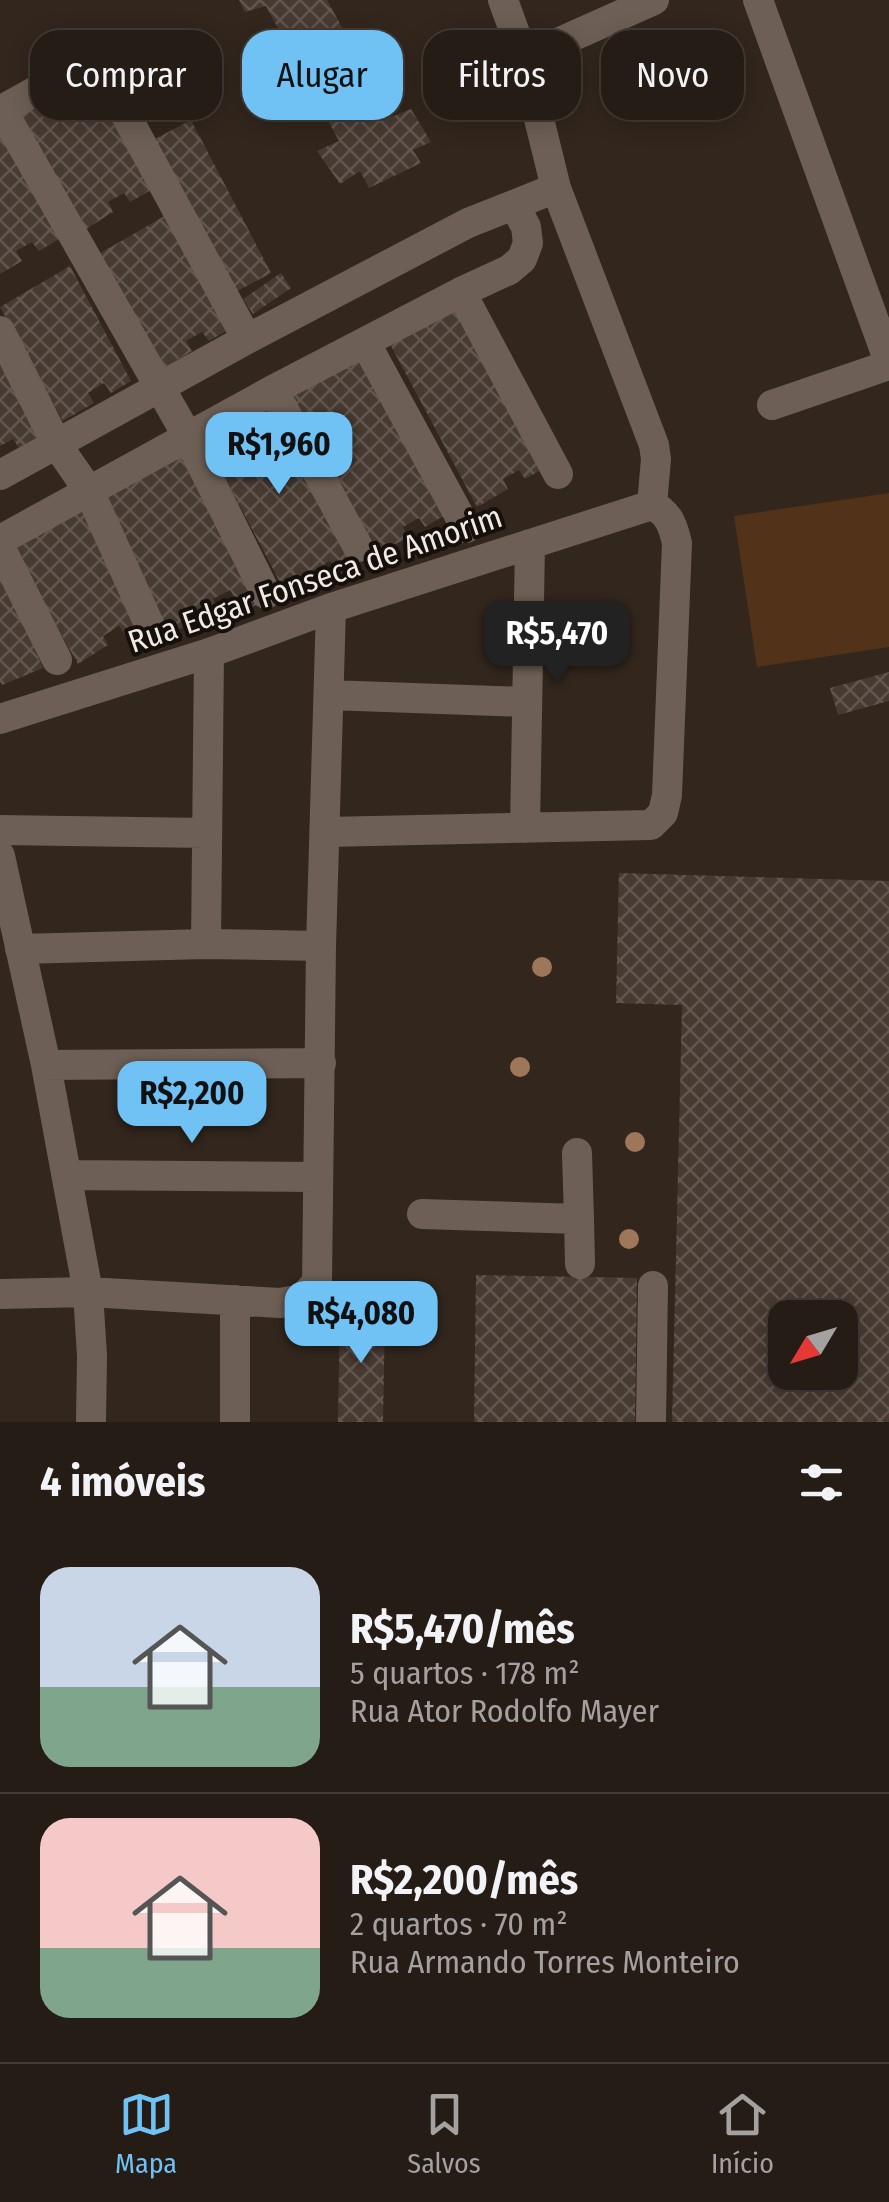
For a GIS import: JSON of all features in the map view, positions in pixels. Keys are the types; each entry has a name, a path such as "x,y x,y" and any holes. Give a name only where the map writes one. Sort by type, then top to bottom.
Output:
{"street":[{"path":"503,0 514,30"},
{"path":"581,33 654,0"},
{"path":"758,0 889,364 772,405"},
{"path":"247,339 102,71 86,63 1,110 188,437 266,594"},
{"path":"326,832 650,825 663,813 667,794 677,543 669,518 652,505 654,445 556,188 539,120"},
{"path":"0,475 468,223 556,188"},
{"path":"58,660 0,544 273,390 509,270 522,258 528,242 526,227 514,206"},
{"path":"461,292 558,474"},
{"path":"0,330 57,445 89,491 153,633"},
{"path":"365,342 466,528"},
{"path":"273,390 358,547"},
{"name":"Rua Edgar Fonseca de Amorim","path":"0,719 209,654 332,608 652,505"},
{"path":"524,828 530,544"},
{"path":"0,1294 88,1292 295,1302 317,1282 321,946 332,608"},
{"path":"206,944 209,654"},
{"path":"329,695 527,702"},
{"path":"0,830 206,833"},
{"path":"0,856 46,1065 88,1292 92,1356 90,1422"},
{"path":"20,948 321,946"},
{"path":"46,1065 321,1063"},
{"path":"577,1153 580,1264"},
{"path":"67,1175 316,1177"},
{"path":"422,1214 579,1219"},
{"path":"652,1422 653,1286"},
{"path":"235,1300 235,1422"}],"shaded area":[{"path":"889,493 889,647 757,667 734,516"}],"building":[{"path":"239,0 327,0 343,30 279,30 266,6 245,12"},
{"path":"411,109 431,142 413,150 421,163 369,188 360,171 340,184 317,151 339,141 328,120 403,120 403,112"},
{"path":"30,110 30,120 114,120 151,190 130,202 124,193 108,202 113,212 83,231 19,116"},
{"path":"191,120 271,273 234,293 153,140"},
{"path":"0,127 59,239 39,251 32,242 16,251 22,261 0,274"},
{"path":"168,214 230,329 209,341 202,332 186,341 192,351 161,370 97,255"},
{"path":"70,266 131,381 111,393 104,383 88,393 94,403 63,421 0,307"},
{"path":"281,273 291,288 253,314 243,299"},
{"path":"458,307 546,467 525,479 519,470 503,479 508,489 477,507 390,344"},
{"path":"358,355 445,515 425,527 419,518 403,527 408,537 377,555 290,392"},
{"path":"0,360 40,436 19,448 13,439 0,446"},
{"path":"270,399 357,558 336,570 330,561 314,570 319,580 289,599 202,435"},
{"path":"185,452 263,603 242,610 230,590 213,599 222,616 166,633 104,497"},
{"path":"87,500 146,624 125,635 119,626 103,636 108,645 78,664 10,545"},
{"path":"0,570 43,668 2,685 0,682"},
{"path":"889,672 889,701 838,715 830,688"},
{"path":"619,873 889,881 889,1422 672,1422 682,1005 616,1003"},
{"path":"476,1275 637,1278 635,1422 474,1422"},
{"path":"340,1310 385,1311 383,1422 338,1422"}]}
